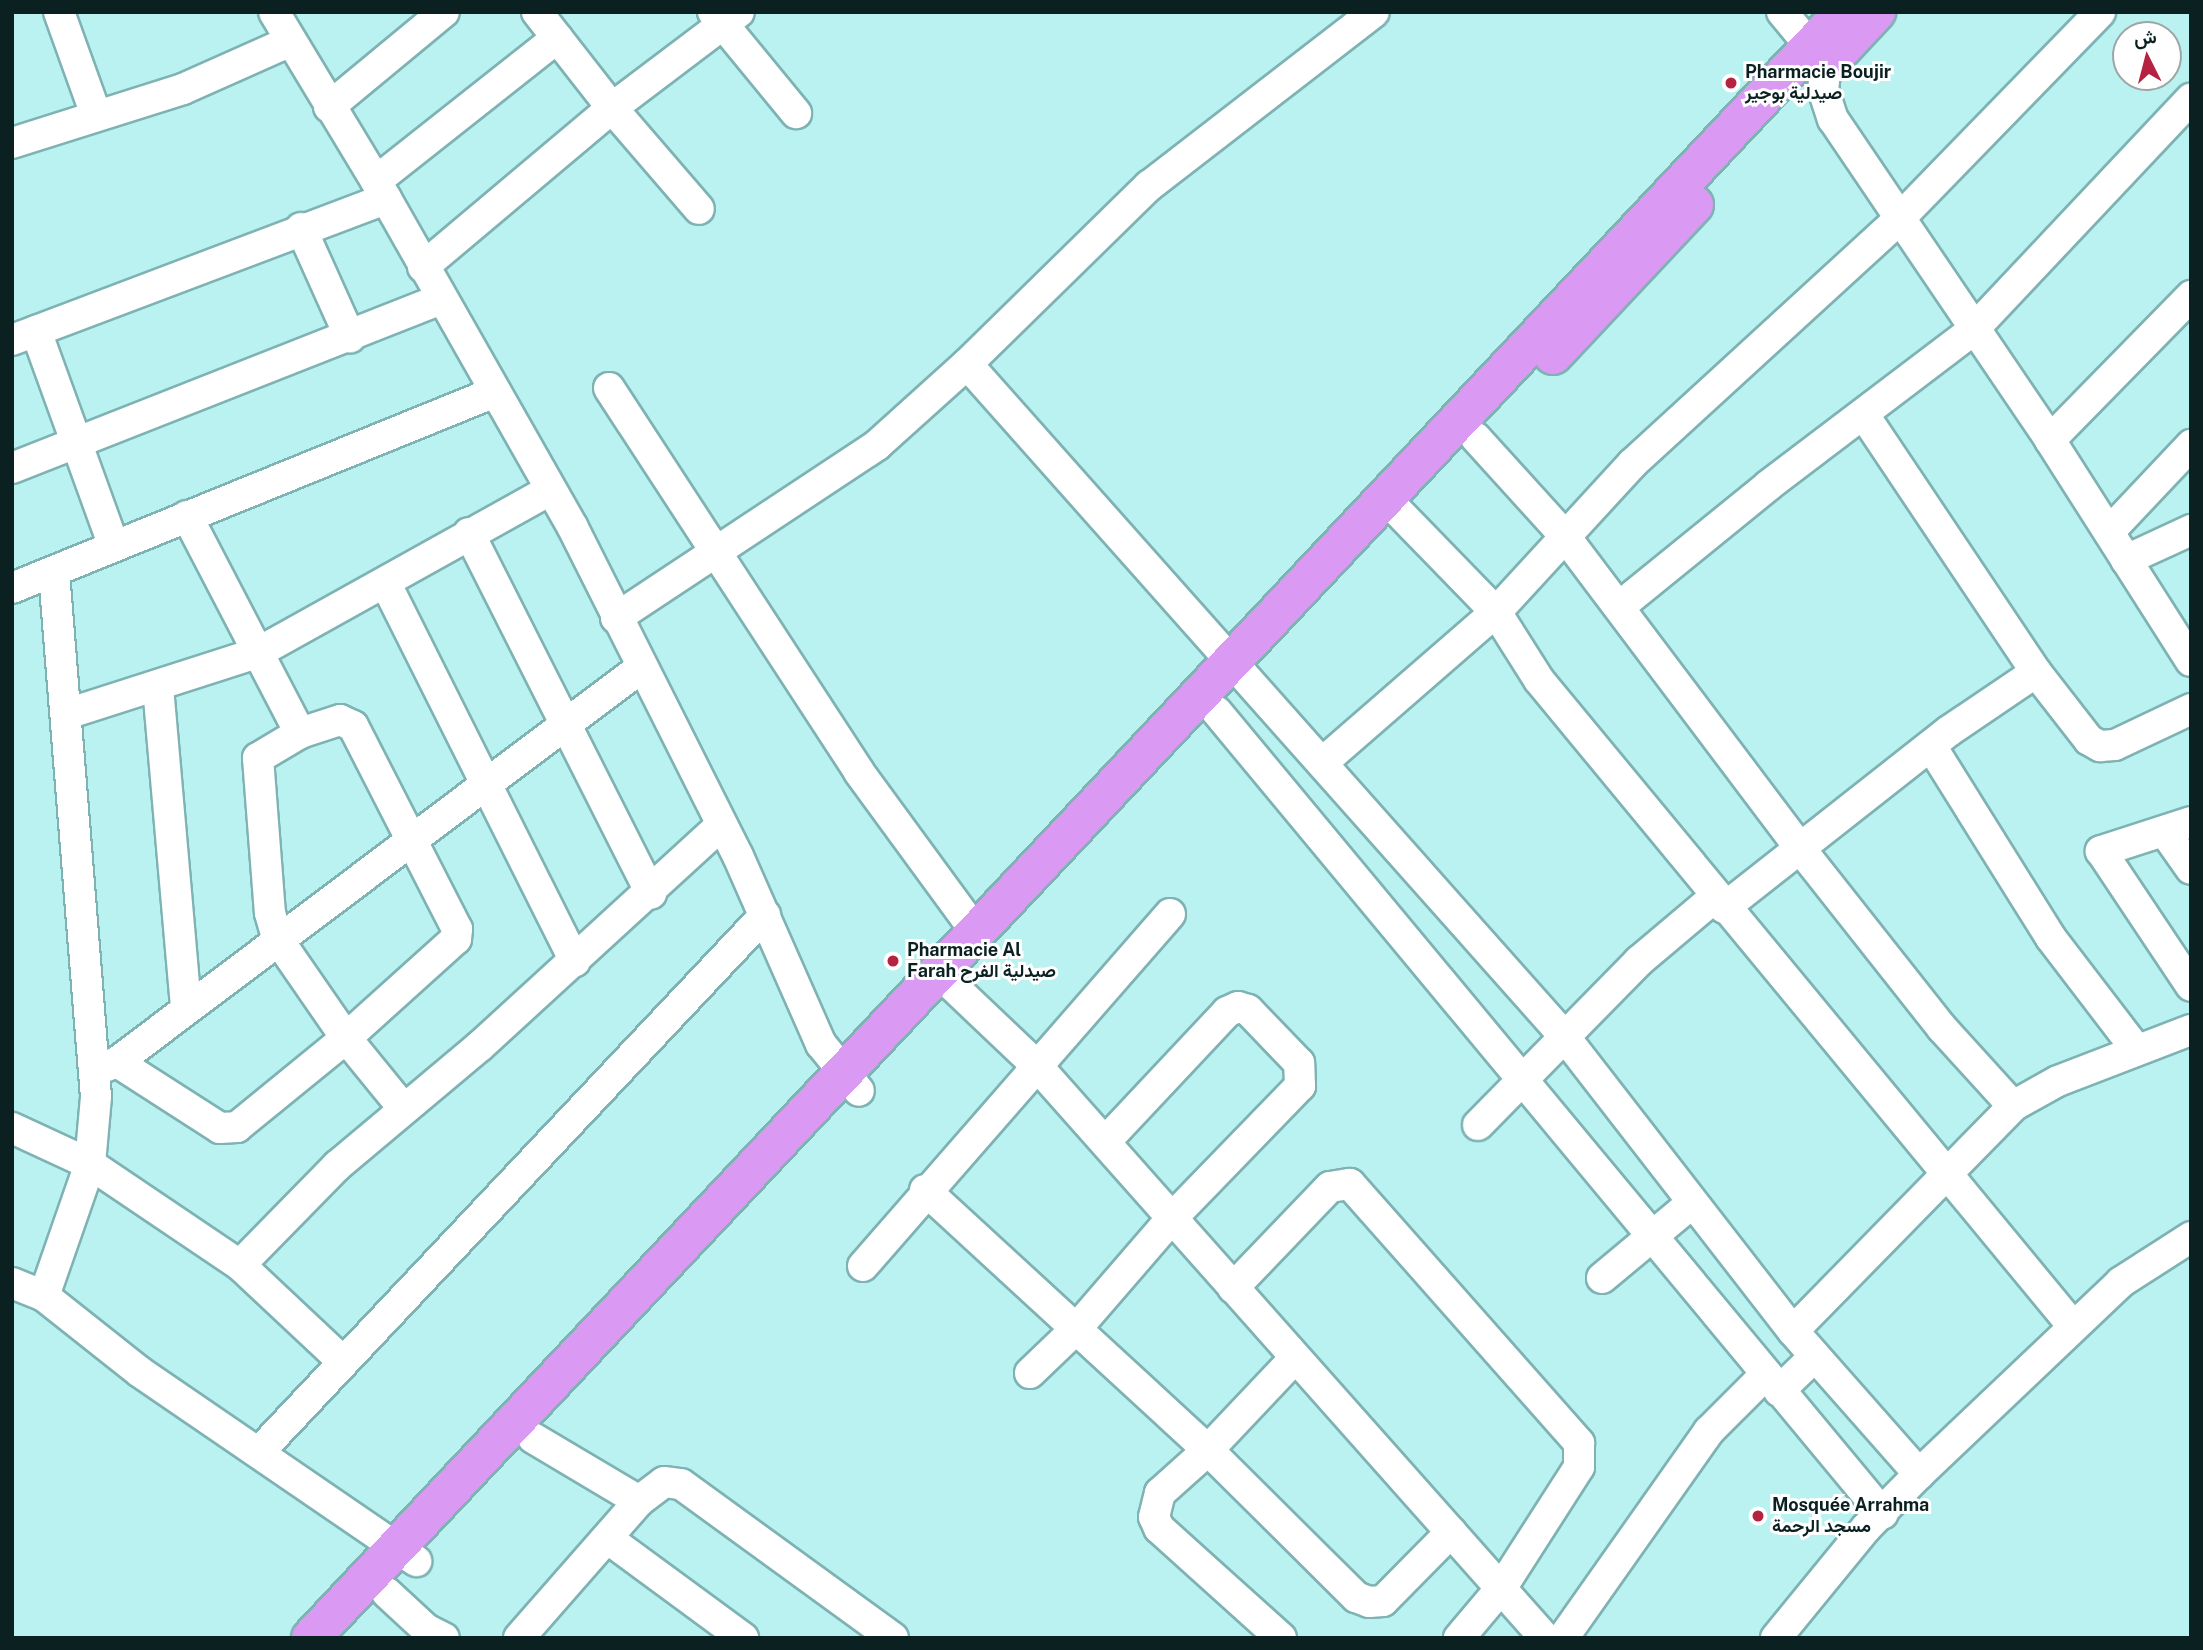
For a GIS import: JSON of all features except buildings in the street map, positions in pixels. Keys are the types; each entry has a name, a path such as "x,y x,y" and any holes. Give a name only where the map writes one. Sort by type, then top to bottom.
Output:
{"highway":[{"path":"1393,507 1476,438 1818,56 1843,12"},
{"path":"947,981 976,932 1240,669 1818,56 1876,12"},
{"path":"344,1638 387,1593 407,1553 850,1083 947,981 1217,712 1240,669"},
{"path":"311,1638 533,1438 850,1083"}],"street":[{"path":"59,12 96,115"},
{"path":"274,12 381,190 550,490 721,825 765,915 821,1044 850,1083"},
{"path":"537,12 612,108 699,209"},
{"path":"616,618 877,445 967,364 1149,186 1374,12"},
{"path":"1782,12 1818,56 1823,89 1833,119 1973,330 2050,440 2191,661"},
{"path":"1322,763 1496,612 1564,535 1696,403 1900,218 2099,12"},
{"path":"423,267 724,16 796,113"},
{"path":"330,107 426,18"},
{"path":"114,546 78,443 24,336 301,228 381,190 557,38"},
{"path":"12,144 183,89 291,41"},
{"path":"1619,607 1973,330 2191,99"},
{"path":"301,228 350,337"},
{"path":"2050,440 2191,296"},
{"path":"12,468 442,299"},
{"path":"967,364 1564,1036 1793,1331 1919,1474"},
{"path":"608,388 717,550 859,772 976,932"},
{"path":"12,588 495,392"},
{"path":"1864,415 2036,672 2080,731 2100,746 2115,745 2191,709"},
{"path":"1476,438 1564,535 1798,846 1942,1028 2013,1105"},
{"path":"2109,532 2191,444"},
{"path":"67,713 158,687 257,653 386,584 469,533 550,490"},
{"path":"1393,507 1496,612 1539,680 1719,903 2072,1325"},
{"path":"187,516 300,733"},
{"path":"2126,560 2191,530"},
{"path":"469,533 651,894"},
{"path":"44,1296 90,1164 106,1066 54,573"},
{"path":"386,584 575,961"},
{"path":"106,1066 412,841 642,667"},
{"path":"1478,1125 1639,961 2036,672"},
{"path":"158,687 186,1007"},
{"path":"1217,712 1520,1081 1883,1514"},
{"path":"106,1066 228,1129 253,1116 346,1038 456,939 457,929 353,726 340,720 300,733 258,758 270,913 277,938 346,1038 402,1108"},
{"path":"1931,747 2051,938 2136,1049"},
{"path":"240,1265 338,1165 651,894 721,825"},
{"path":"2191,869 2178,827 2101,851 2191,986"},
{"path":"863,1266 925,1190 1038,1067 1170,914"},
{"path":"259,1452 341,1360 765,915"},
{"path":"947,981 1038,1067 1294,1359 1503,1587 1545,1638"},
{"path":"1030,1373 1077,1328 1172,1219 1300,1086 1299,1063 1248,1010 1238,1007 1227,1012 1105,1142"},
{"path":"1793,1331 2013,1105 2058,1081 2191,1030"},
{"path":"12,1128 90,1164 240,1265 341,1360"},
{"path":"1233,1288 1330,1187 1350,1184 1578,1443 1579,1467 1503,1587 1459,1638"},
{"path":"925,1190 1208,1450 1356,1597 1369,1602 1383,1601 1451,1532"},
{"path":"1602,1278 1692,1203"},
{"path":"1776,1638 1866,1528 2072,1325 2121,1282 2191,1237"},
{"path":"12,1283 44,1296 140,1373 407,1553"},
{"path":"1563,1638 1709,1431 1772,1383 1815,1356"},
{"path":"1281,1638 1159,1528 1154,1517 1160,1493 1208,1450 1294,1359"},
{"path":"533,1438 639,1502"},
{"path":"519,1638 639,1502 664,1482 681,1484 893,1638"},
{"path":"607,1538 743,1638"},
{"path":"387,1593 426,1629 444,1638"}],"place":[{"name":"Pharmacie Boujir صيدلية بوجير","path":"1731,83"},
{"name":"Pharmacie Al Farah صيدلية الفرح","path":"893,961"},
{"name":"Mosquée Arrahma مسجد الرحمة","path":"1758,1516"}]}
